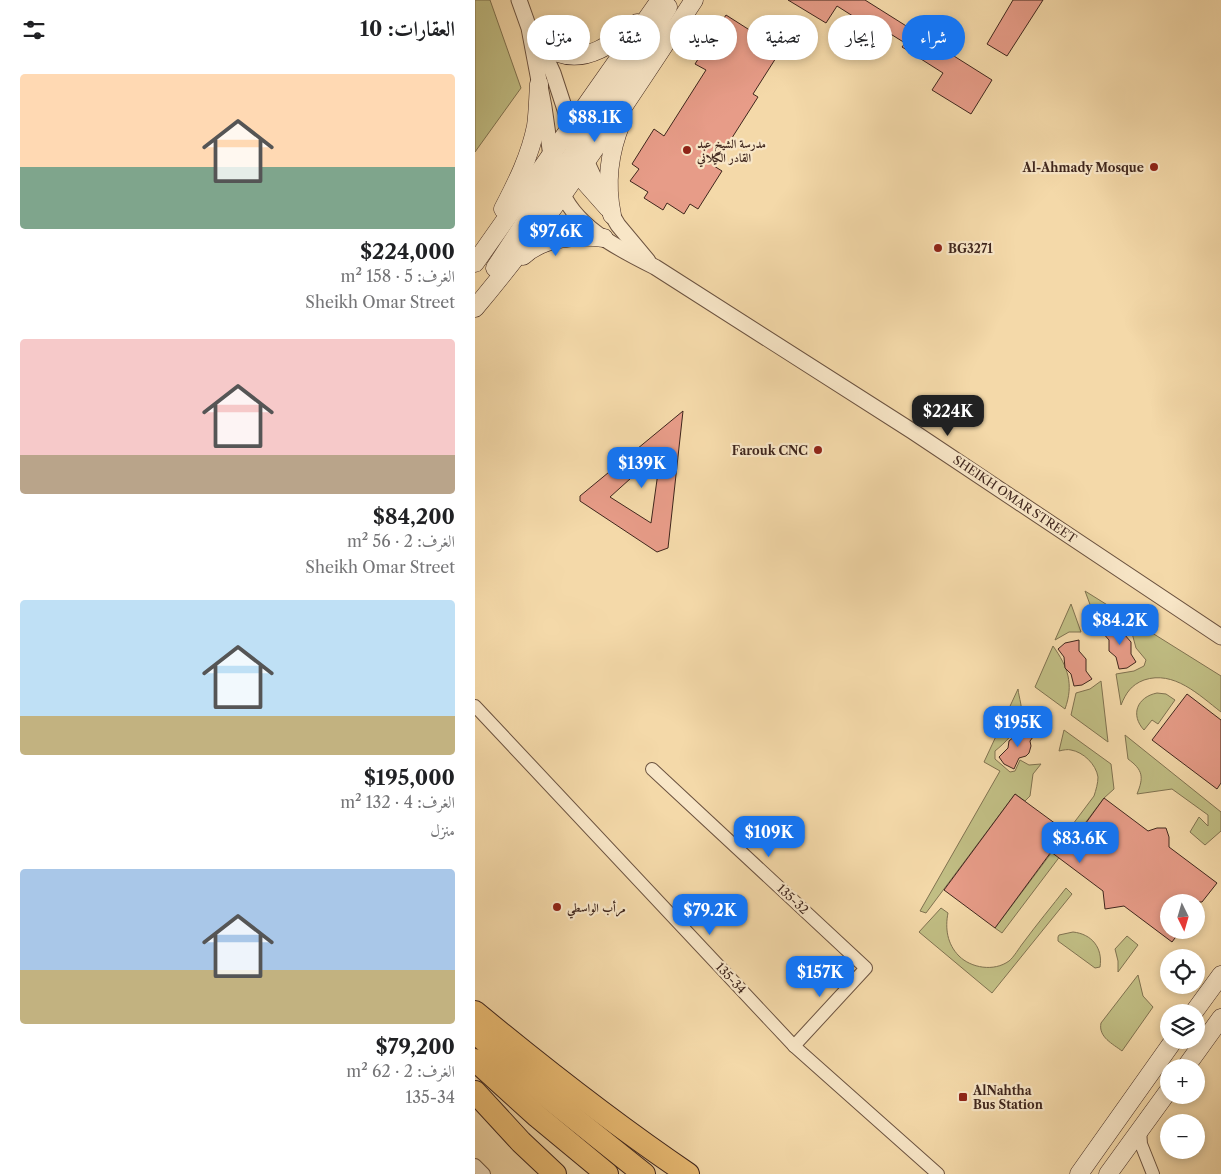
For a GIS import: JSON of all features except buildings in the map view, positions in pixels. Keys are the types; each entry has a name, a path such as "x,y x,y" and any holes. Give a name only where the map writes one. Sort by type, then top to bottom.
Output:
{"highway":[{"path":"475,1012 634,1137 688,1174"},
{"path":"475,1032 549,1098 644,1174"},
{"path":"475,1060 537,1116 607,1174"},
{"path":"475,1092 521,1142 555,1174"}],"main road":[{"path":"475,300 647,42 672,0"},
{"path":"477,261 632,94 694,0"},
{"path":"590,53 607,47 656,6"},
{"path":"475,308 506,271 562,194 561,176 568,162 571,128 656,6"},
{"path":"477,261 523,170 536,126 539,84"},
{"path":"610,212 608,176 612,150 616,134 632,94"},
{"path":"568,162 610,212"},
{"path":"506,271 525,253 541,244 571,237 605,238"},
{"path":"1200,1004 1221,975"},
{"path":"1191,1059 1221,1018"},
{"path":"1079,1174 1168,1049"},
{"path":"1108,1174 1160,1102"}],"street":[{"path":"519,0 527,22"},
{"path":"535,60 544,107 568,162"},
{"path":"548,60 571,128 568,162"},
{"name":"SHEIKH OMAR STREET","path":"562,194 569,206 594,231 627,254 655,267 912,431 1221,637"},
{"name":"SHEIKH OMAR STREET","path":"610,212 636,248 655,267"},
{"name":"135-34","path":"475,706 794,1046 938,1174"},
{"name":"135-32","path":"652,769 866,968 794,1046"},
{"path":"1140,1130 1141,1144 1153,1174"},
{"path":"475,1165 484,1174"}],"shaded area":[{"path":"475,0 490,0 521,88 475,152"},
{"path":"1085,591 1221,676 1221,712 1195,692 1176,681 1166,678 1155,678 1139,682 1129,690 1121,705 1116,674 1134,671 1144,666 1146,660 1136,648 1129,622 1121,616 1108,618 1098,626"},
{"path":"1071,604 1081,632 1069,632 1055,640"},
{"path":"1053,646 1068,676 1069,692 1065,709 1035,687"},
{"path":"1101,681 1108,742 1071,715 1076,693 1090,689"},
{"path":"1018,689 1022,710 1021,717 1011,736 995,751 995,759 1010,772 1015,771 1020,760 1029,765 1041,764 1033,774 1030,796 1025,801 1015,794 926,913 920,911 1000,771 984,762"},
{"path":"1157,693 1166,694 1175,700 1158,724 1152,720 1144,730 1137,718 1138,707 1145,698"},
{"path":"1064,730 1111,764 1114,789 1104,798 1002,933 995,928 1094,796 1098,777 1095,768 1088,759 1076,751 1059,751"},
{"path":"1125,735 1221,812 1221,831 1205,845 1190,832 1199,817 1208,826 1208,815 1172,789 1137,794 1141,783 1141,774 1137,767 1128,759"},
{"path":"1066,888 1072,894 992,993 919,932 941,908 948,913 949,941 959,956 976,966 997,967 1013,957"},
{"path":"1073,932 1086,936 1095,943 1100,954 1100,967 1095,968 1058,941 1059,935"},
{"path":"1127,936 1138,945 1118,972 1115,949"},
{"path":"1138,975 1143,996 1153,1007 1122,1051 1104,1036 1101,1023"}],"place":[{"name":"مدرسة الشيخ عبد القادر الگيلاني","path":"687,150"},
{"name":"Al-Ahmady Mosque","path":"1154,167"},
{"name":"BG3271","path":"938,248"},
{"name":"Farouk CNC","path":"818,450"},
{"name":"مرأب الواسطي","path":"557,907"},
{"name":"AlNahtha Bus Station","path":"963,1097"}]}
